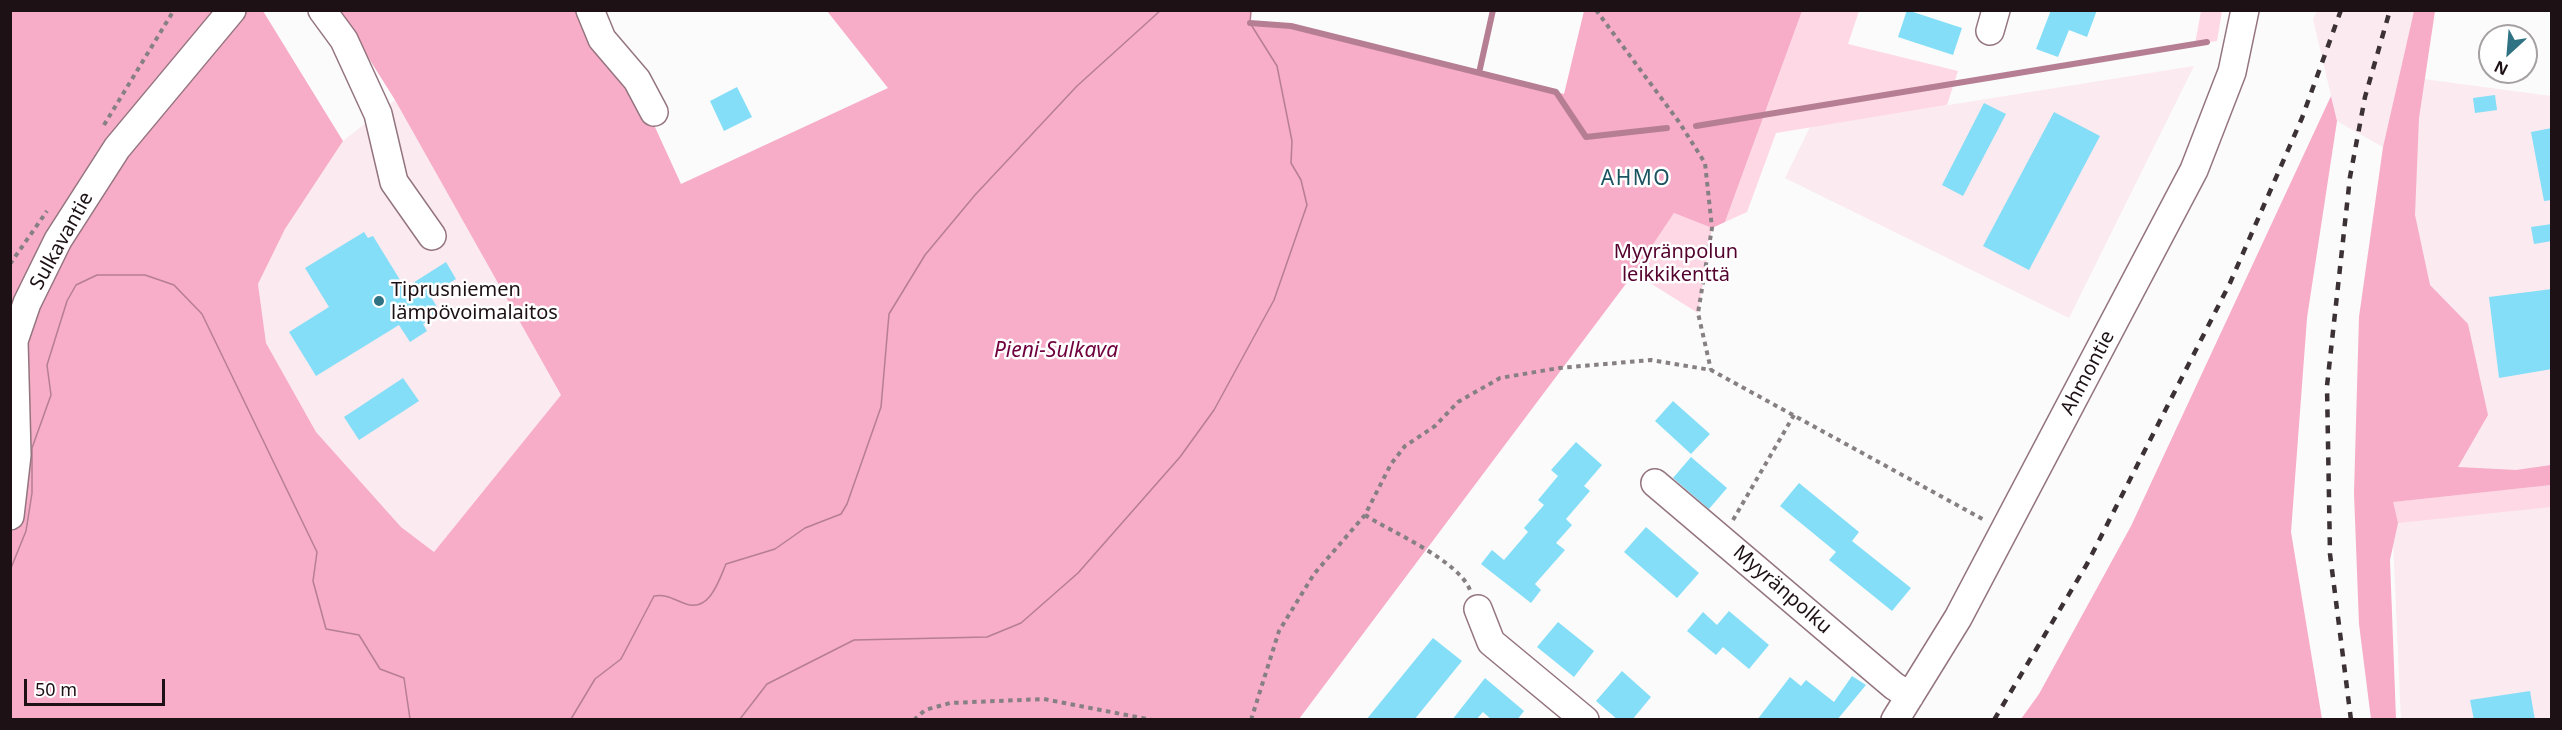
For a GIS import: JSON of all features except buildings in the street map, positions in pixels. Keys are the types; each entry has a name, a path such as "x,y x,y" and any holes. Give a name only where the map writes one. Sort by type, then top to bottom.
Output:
{"street":[{"name":"Sulkavantie","path":"10,516 17,455 14,341 27,303 58,240 117,148 232,10"},
{"path":"322,10 344,40 378,114 394,182 432,236"},
{"path":"590,10 602,39 637,80 654,112"},
{"name":"Ahmontie","path":"1896,720 1958,618 2194,170 2232,72 2245,10"},
{"name":"Myyränpolku","path":"1655,483 1894,686 1910,696"},
{"path":"1478,609 1491,642 1585,720"}],"path":[{"path":"1596,10 1705,164 1712,228 1698,313 1711,370"},
{"path":"1251,720 1279,631 1314,573 1365,515 1391,464 1405,447 1435,426 1458,402 1500,378 1559,368 1651,360 1711,370 2004,531"},
{"path":"1722,538 1794,415"},
{"path":"1365,515 1435,554 1467,583 1478,609"},
{"path":"914,720 924,710 950,703 1044,699 1152,720"}],"shaded area":[{"path":"11,11 263,11 343,141 285,229 258,284 266,343 316,432 401,527 434,552 561,395 395,100 339,11 602,11 681,184 888,88 827,11 1161,11 1077,86 975,195 925,255 889,314 881,408 847,504 841,514 805,528 775,549 726,564 717,586 701,603 686,604 667,597 654,596 621,659 595,679 571,719 410,719 404,678 380,669 359,635 326,629 313,581 317,552 202,314 67,301 47,365 51,395 32,448 32,493 26,531 11,568"},
{"path":"1584,11 1802,11 1725,222 1712,228 1674,213 1634,273 1299,719 740,720 767,684 854,640 987,637 1214,410 1274,300 1301,180 1291,163 1292,141 1277,66 1250,23 1291,26 1564,94"},
{"path":"2317,11 2414,11 2383,147 2337,121 2313,19"},
{"path":"2414,11 2435,11 2419,118 2415,215 2430,285 2468,324 2488,415 2458,467 2516,470 2551,465 2551,485 2393,502 2398,523 2390,560 2396,719 2371,719 2359,624 2354,493 2359,317 2383,147"},
{"path":"2194,66 2069,318 1785,178 1810,127"},
{"path":"2423,79 2551,96 2551,719 2401,720 2393,541 2394,235"},
{"path":"2331,96 2337,121 2307,318 2291,532 2322,719 2021,719 2039,694 2131,526"},
{"name":"Tiprusniemen lämpövoimalaitos","path":"395,100 561,395 434,552 401,527 316,432 266,343 258,284 285,229 343,141"}],"green space":[{"path":"1802,11 1859,11 1848,44 1958,71 1947,105 1776,133 1747,212 1725,222"},
{"path":"2201,11 2222,11 2217,41 2195,44"},
{"name":"Myyränpolun leikkikenttä","path":"1674,213 1712,228 1698,313 1634,273"},
{"path":"2551,485 2551,507 2398,523 2392,502"}],"water":[{"name":"Pieni-Sulkava","path":"1161,10 1251,11 1250,23 1277,66 1292,141 1291,163 1301,180 1307,205 1274,300 1214,410 1180,457 1078,573 1021,623 987,637 854,640 767,684 740,719 571,719 595,679 621,659 654,596 667,597 686,604 701,603 717,586 726,564 775,549 805,528 841,514 847,504 881,407 889,314 925,255 975,195 1077,86"},
{"path":"97,275 145,275 174,285 202,314 317,552 313,581 326,629 359,635 380,669 404,678 410,719 11,719 11,568 26,531 32,493 32,448 51,395 47,365 67,301 76,285"}],"waterway":[{"path":"1479,73 1493,10"},
{"path":"1250,23 1291,26 1556,92 1586,137 1667,128"},
{"path":"1696,126 2207,42"}],"railway":[{"path":"1994,720 2087,564 2230,283 2302,118 2341,10"},
{"path":"2351,720 2330,554 2327,386 2350,177 2365,97 2390,10"}],"place":[{"name":"Tiprusniemen lämpövoimalaitos","path":"379,301"}],"district":[{"name":"AHMO","path":"1636,179"}]}
